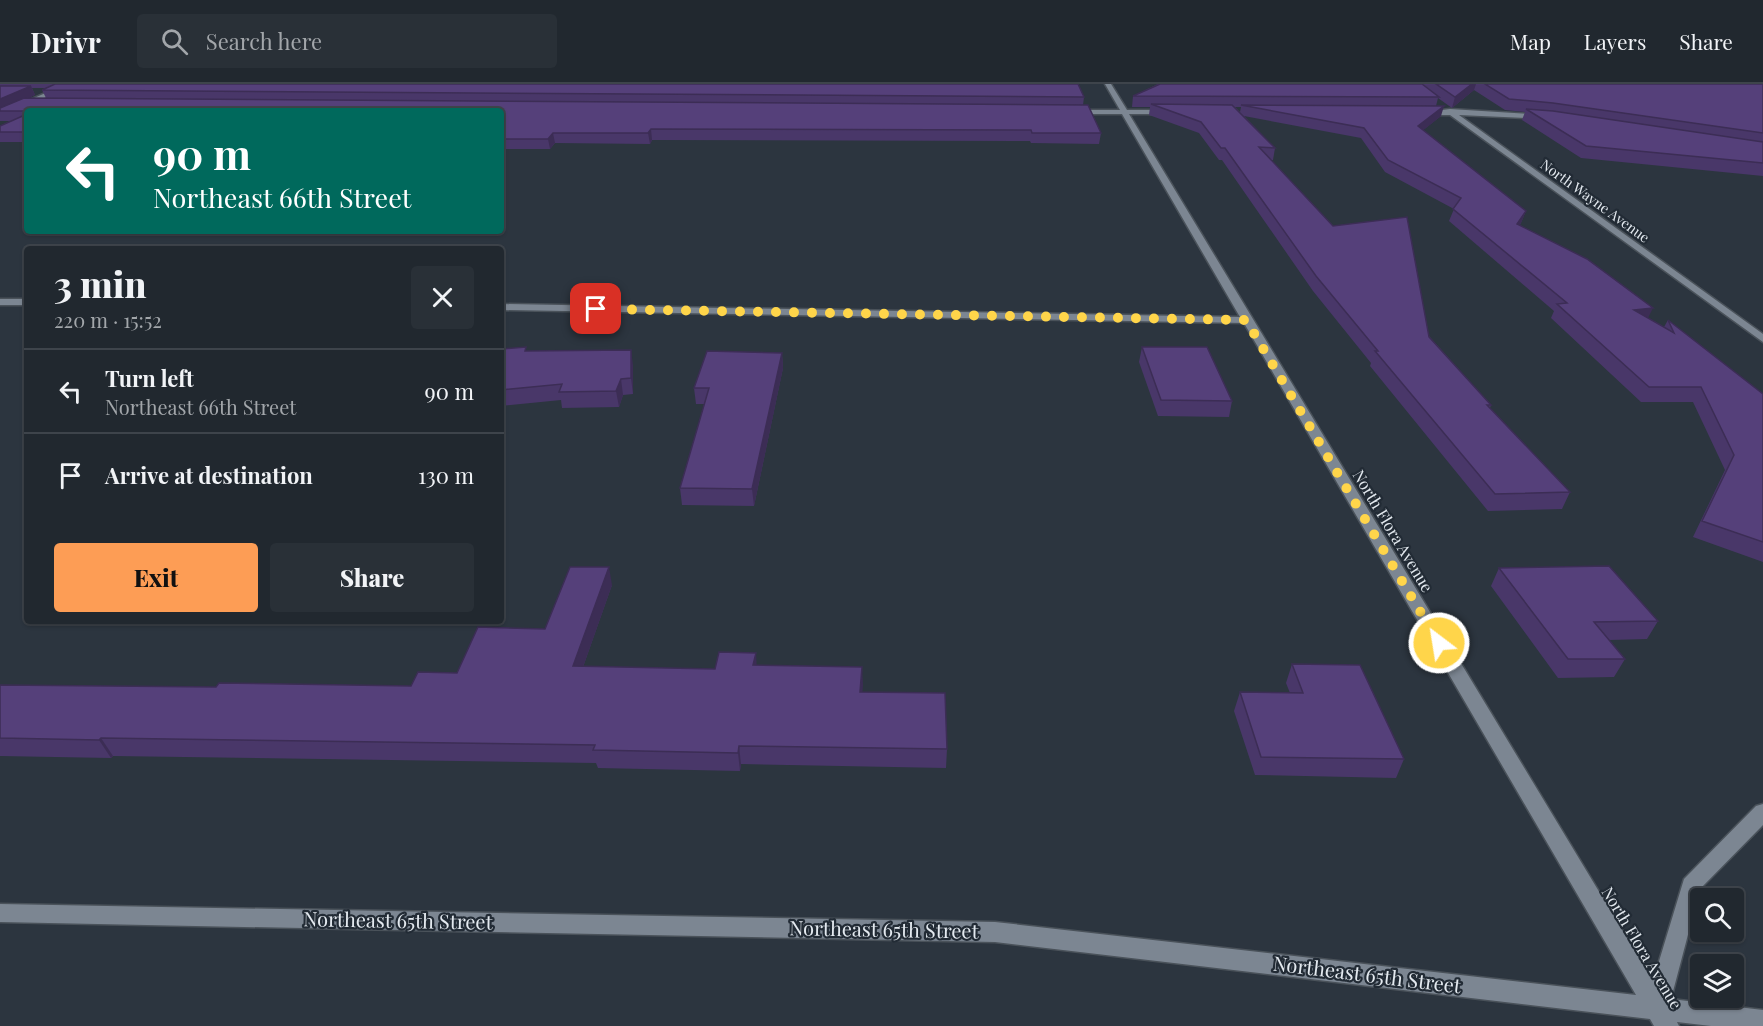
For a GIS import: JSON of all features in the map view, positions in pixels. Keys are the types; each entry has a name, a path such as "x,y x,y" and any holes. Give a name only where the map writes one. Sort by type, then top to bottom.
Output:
{"street":[{"path":"0,116 72,84"},
{"name":"North Flora Avenue","path":"1108,84 1246,320 1662,1017"},
{"path":"34,91 57,91"},
{"name":"North Wayne Avenue","path":"1437,102 1763,339"},
{"path":"27,104 51,104"},
{"path":"1059,112 1182,112"},
{"path":"1407,113 1515,114 1558,119"},
{"path":"0,302 24,302"},
{"path":"504,308 1246,320"},
{"path":"1662,1017 1691,885 1763,812"},
{"name":"Northeast 65th Street","path":"0,913 995,932 1662,1017 1763,1021"}],"building":[{"path":"55,84 1078,84 1084,97 42,90"},
{"path":"1160,84 1422,84 1439,97 1133,96"},
{"path":"1436,84 1472,84 1455,97"},
{"path":"1485,84 1763,84 1763,133 1553,103 1509,99"},
{"path":"0,86 31,86 0,99"},
{"path":"24,98 1088,105 1101,133 1032,133 1031,130 651,129 648,133 553,133 548,139 504,139 504,108 24,108 24,111 0,111 0,108"},
{"path":"1151,104 1232,105 1275,148 1259,147 1333,226 1407,217 1429,337 1491,405 1487,405 1570,492 1495,494 1375,351 1378,351 1316,276 1225,148 1221,148 1201,122"},
{"path":"1241,105 1444,106 1418,126 1526,211 1517,224 1587,259 1653,308 1634,310 1674,333 1668,320 1763,394 1763,542 1702,521 1734,455 1701,387 1649,387 1557,304 1567,303 1453,209 1461,198 1388,160 1364,128"},
{"path":"1526,109 1763,142 1763,163 1586,146"},
{"path":"24,115 24,132 0,132 0,126"},
{"path":"526,347 525,351 631,350 631,378 621,379 616,391 559,392 562,384 504,390 504,349"},
{"path":"1142,347 1207,347 1232,401 1161,400"},
{"path":"707,351 782,353 752,489 680,488 709,388 694,388"},
{"path":"1609,566 1658,621 1594,622 1625,659 1568,659 1499,568"},
{"path":"570,567 609,567 573,666 715,669 719,652 756,653 753,665 862,667 860,692 945,693 947,749 739,746 738,753 593,750 595,745 0,738 0,685 216,687 219,683 411,686 418,672 457,673 478,627 545,629"},
{"path":"1292,664 1360,665 1404,759 1261,757 1240,692 1303,693"}],"route":[{"path":"596,309 1246,320 1439,643"}]}
